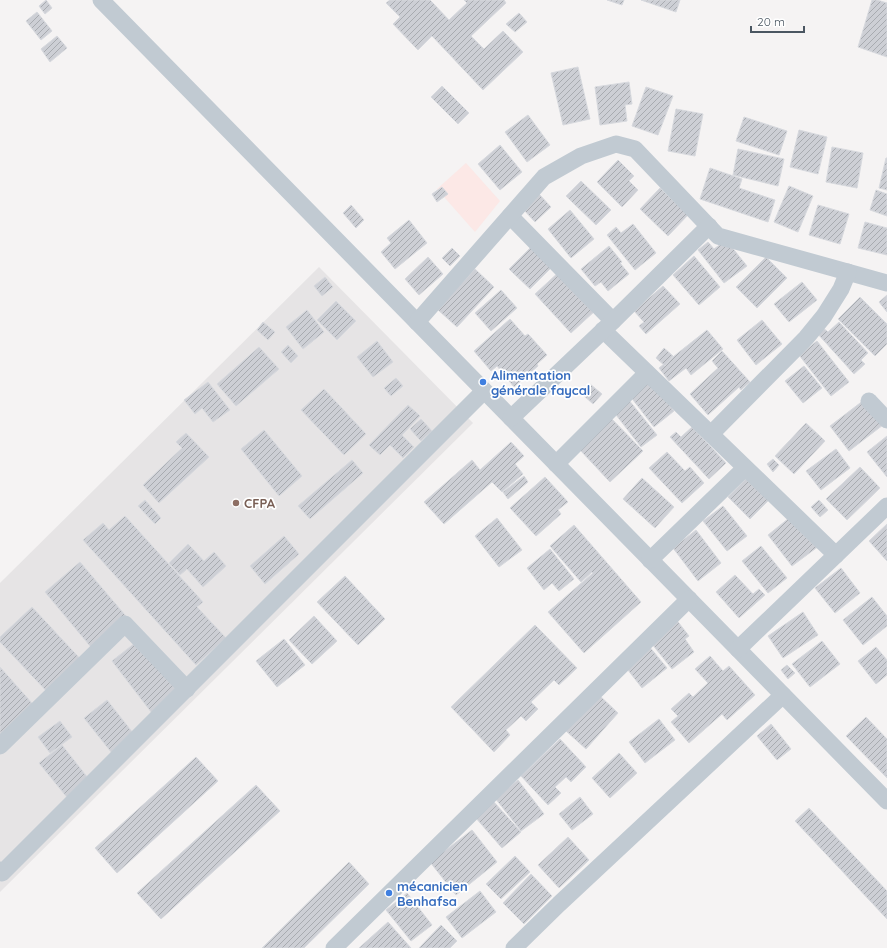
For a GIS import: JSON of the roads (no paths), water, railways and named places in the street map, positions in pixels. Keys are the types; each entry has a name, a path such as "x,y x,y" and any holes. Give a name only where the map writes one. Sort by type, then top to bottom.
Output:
{"street":[{"path":"101,0 887,801"},
{"path":"417,322 544,177 581,156 616,144 635,149 718,236 887,283"},
{"path":"510,216 608,326 647,373 836,555"},
{"path":"511,418 608,326 709,226"},
{"path":"711,434 806,338 824,316 841,289 848,272"},
{"path":"556,464 647,373"},
{"path":"0,870 2,873 484,391"},
{"path":"869,401 887,420"},
{"path":"650,560 745,468"},
{"path":"738,649 887,506"},
{"path":"334,948 689,599"},
{"path":"0,746 125,624 187,689"},
{"path":"514,948 558,904 783,694"}],"place":[{"name":"Alimentation générale faycal","path":"483,382"},
{"name":"CFPA","path":"236,503"},
{"name":"mécanicien Benhafsa","path":"389,893"}]}
